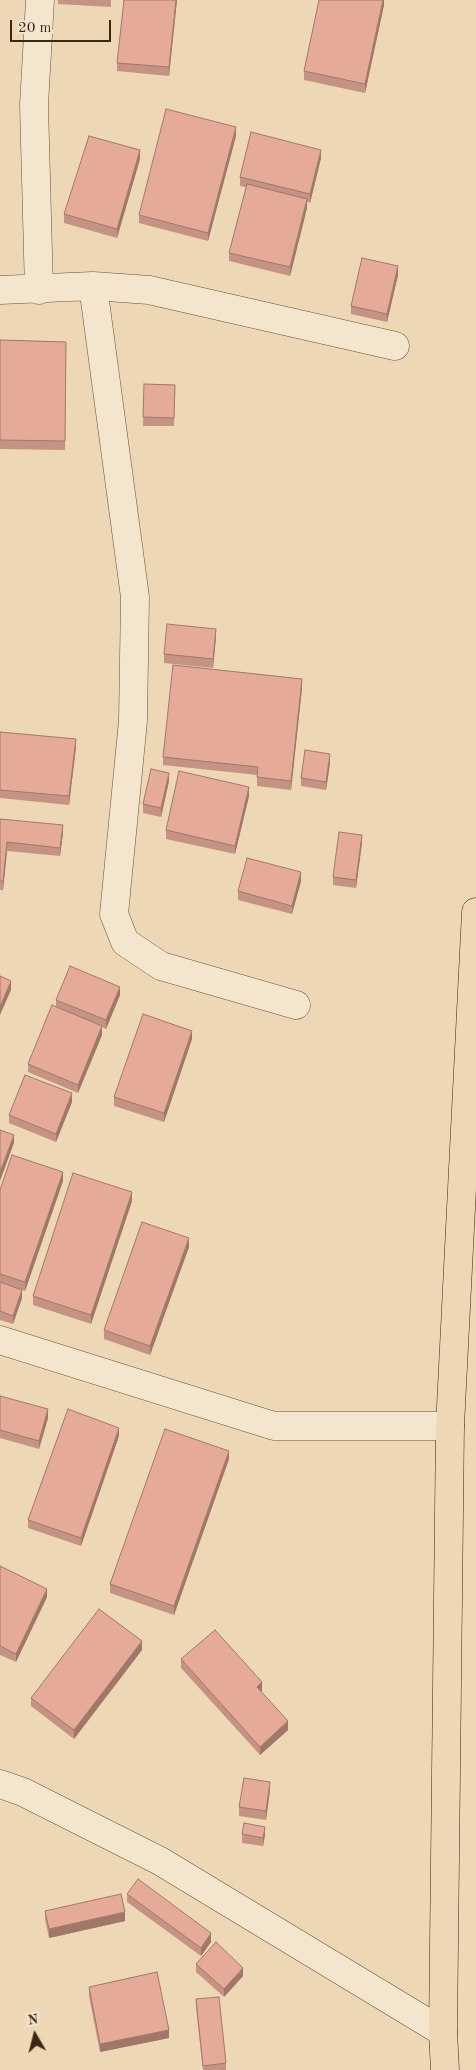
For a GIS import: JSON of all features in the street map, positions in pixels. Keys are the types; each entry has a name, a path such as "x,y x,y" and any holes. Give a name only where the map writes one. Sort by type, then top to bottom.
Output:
{"highway":[{"path":"445,2070 443,2032 450,1426 476,912"}],"street":[{"path":"39,290 34,105 40,0"},
{"path":"93,286 135,597 133,721 114,914 126,942 162,966 296,1005"},
{"path":"0,290 39,290 93,286 149,290 395,346"},
{"path":"0,1340 274,1426 450,1426"},
{"path":"0,1784 23,1792 160,1861 443,2032"}],"building":[{"path":"124,0 176,0 169,67 117,63"},
{"path":"319,0 383,0 365,84 304,71"},
{"path":"166,109 236,127 208,233 139,215"},
{"path":"251,132 321,150 310,194 240,177"},
{"path":"89,136 140,150 117,229 64,214"},
{"path":"247,184 307,199 290,267 229,253"},
{"path":"362,258 398,266 387,314 351,306"},
{"path":"0,340 66,342 65,441 0,440"},
{"path":"144,384 175,385 174,418 143,417"},
{"path":"167,624 216,629 213,659 164,654"},
{"path":"173,665 302,679 291,781 257,777 258,767 163,757"},
{"path":"0,732 76,739 69,796 0,790"},
{"path":"305,750 330,754 326,782 301,778"},
{"path":"151,769 169,773 161,808 143,804"},
{"path":"179,771 249,787 235,846 166,830"},
{"path":"0,819 63,825 60,848 7,842 3,881 0,881"},
{"path":"339,832 362,835 356,880 333,877"},
{"path":"247,858 301,872 292,906 238,891"},
{"path":"70,966 120,987 106,1020 56,1000"},
{"path":"0,976 11,981 0,1007"},
{"path":"52,1005 102,1026 78,1085 28,1064"},
{"path":"143,1014 192,1031 164,1113 114,1097"},
{"path":"25,1075 72,1093 56,1134 9,1115"},
{"path":"0,1130 14,1135 0,1172"},
{"path":"12,1155 63,1172 25,1282 0,1274 0,1190"},
{"path":"73,1173 132,1192 91,1315 33,1296"},
{"path":"142,1222 189,1238 150,1346 104,1330"},
{"path":"0,1282 22,1290 13,1316 0,1311"},
{"path":"0,1396 48,1409 39,1441 0,1430"},
{"path":"68,1409 119,1428 81,1538 28,1520"},
{"path":"165,1429 229,1451 174,1606 110,1584"},
{"path":"0,1566 47,1589 16,1654 0,1646"},
{"path":"99,1609 142,1641 74,1730 31,1698"},
{"path":"215,1630 262,1682 257,1687 288,1721 260,1747 181,1659"},
{"path":"244,1778 270,1782 266,1811 239,1807"},
{"path":"244,1823 265,1827 263,1838 242,1834"},
{"path":"138,1879 211,1933 201,1948 127,1894"},
{"path":"121,1894 125,1912 49,1929 45,1911"},
{"path":"216,1942 243,1968 224,1989 196,1964"},
{"path":"157,1972 169,2030 100,2044 89,1987"},
{"path":"219,1997 226,2063 203,2066 196,1999"}]}
